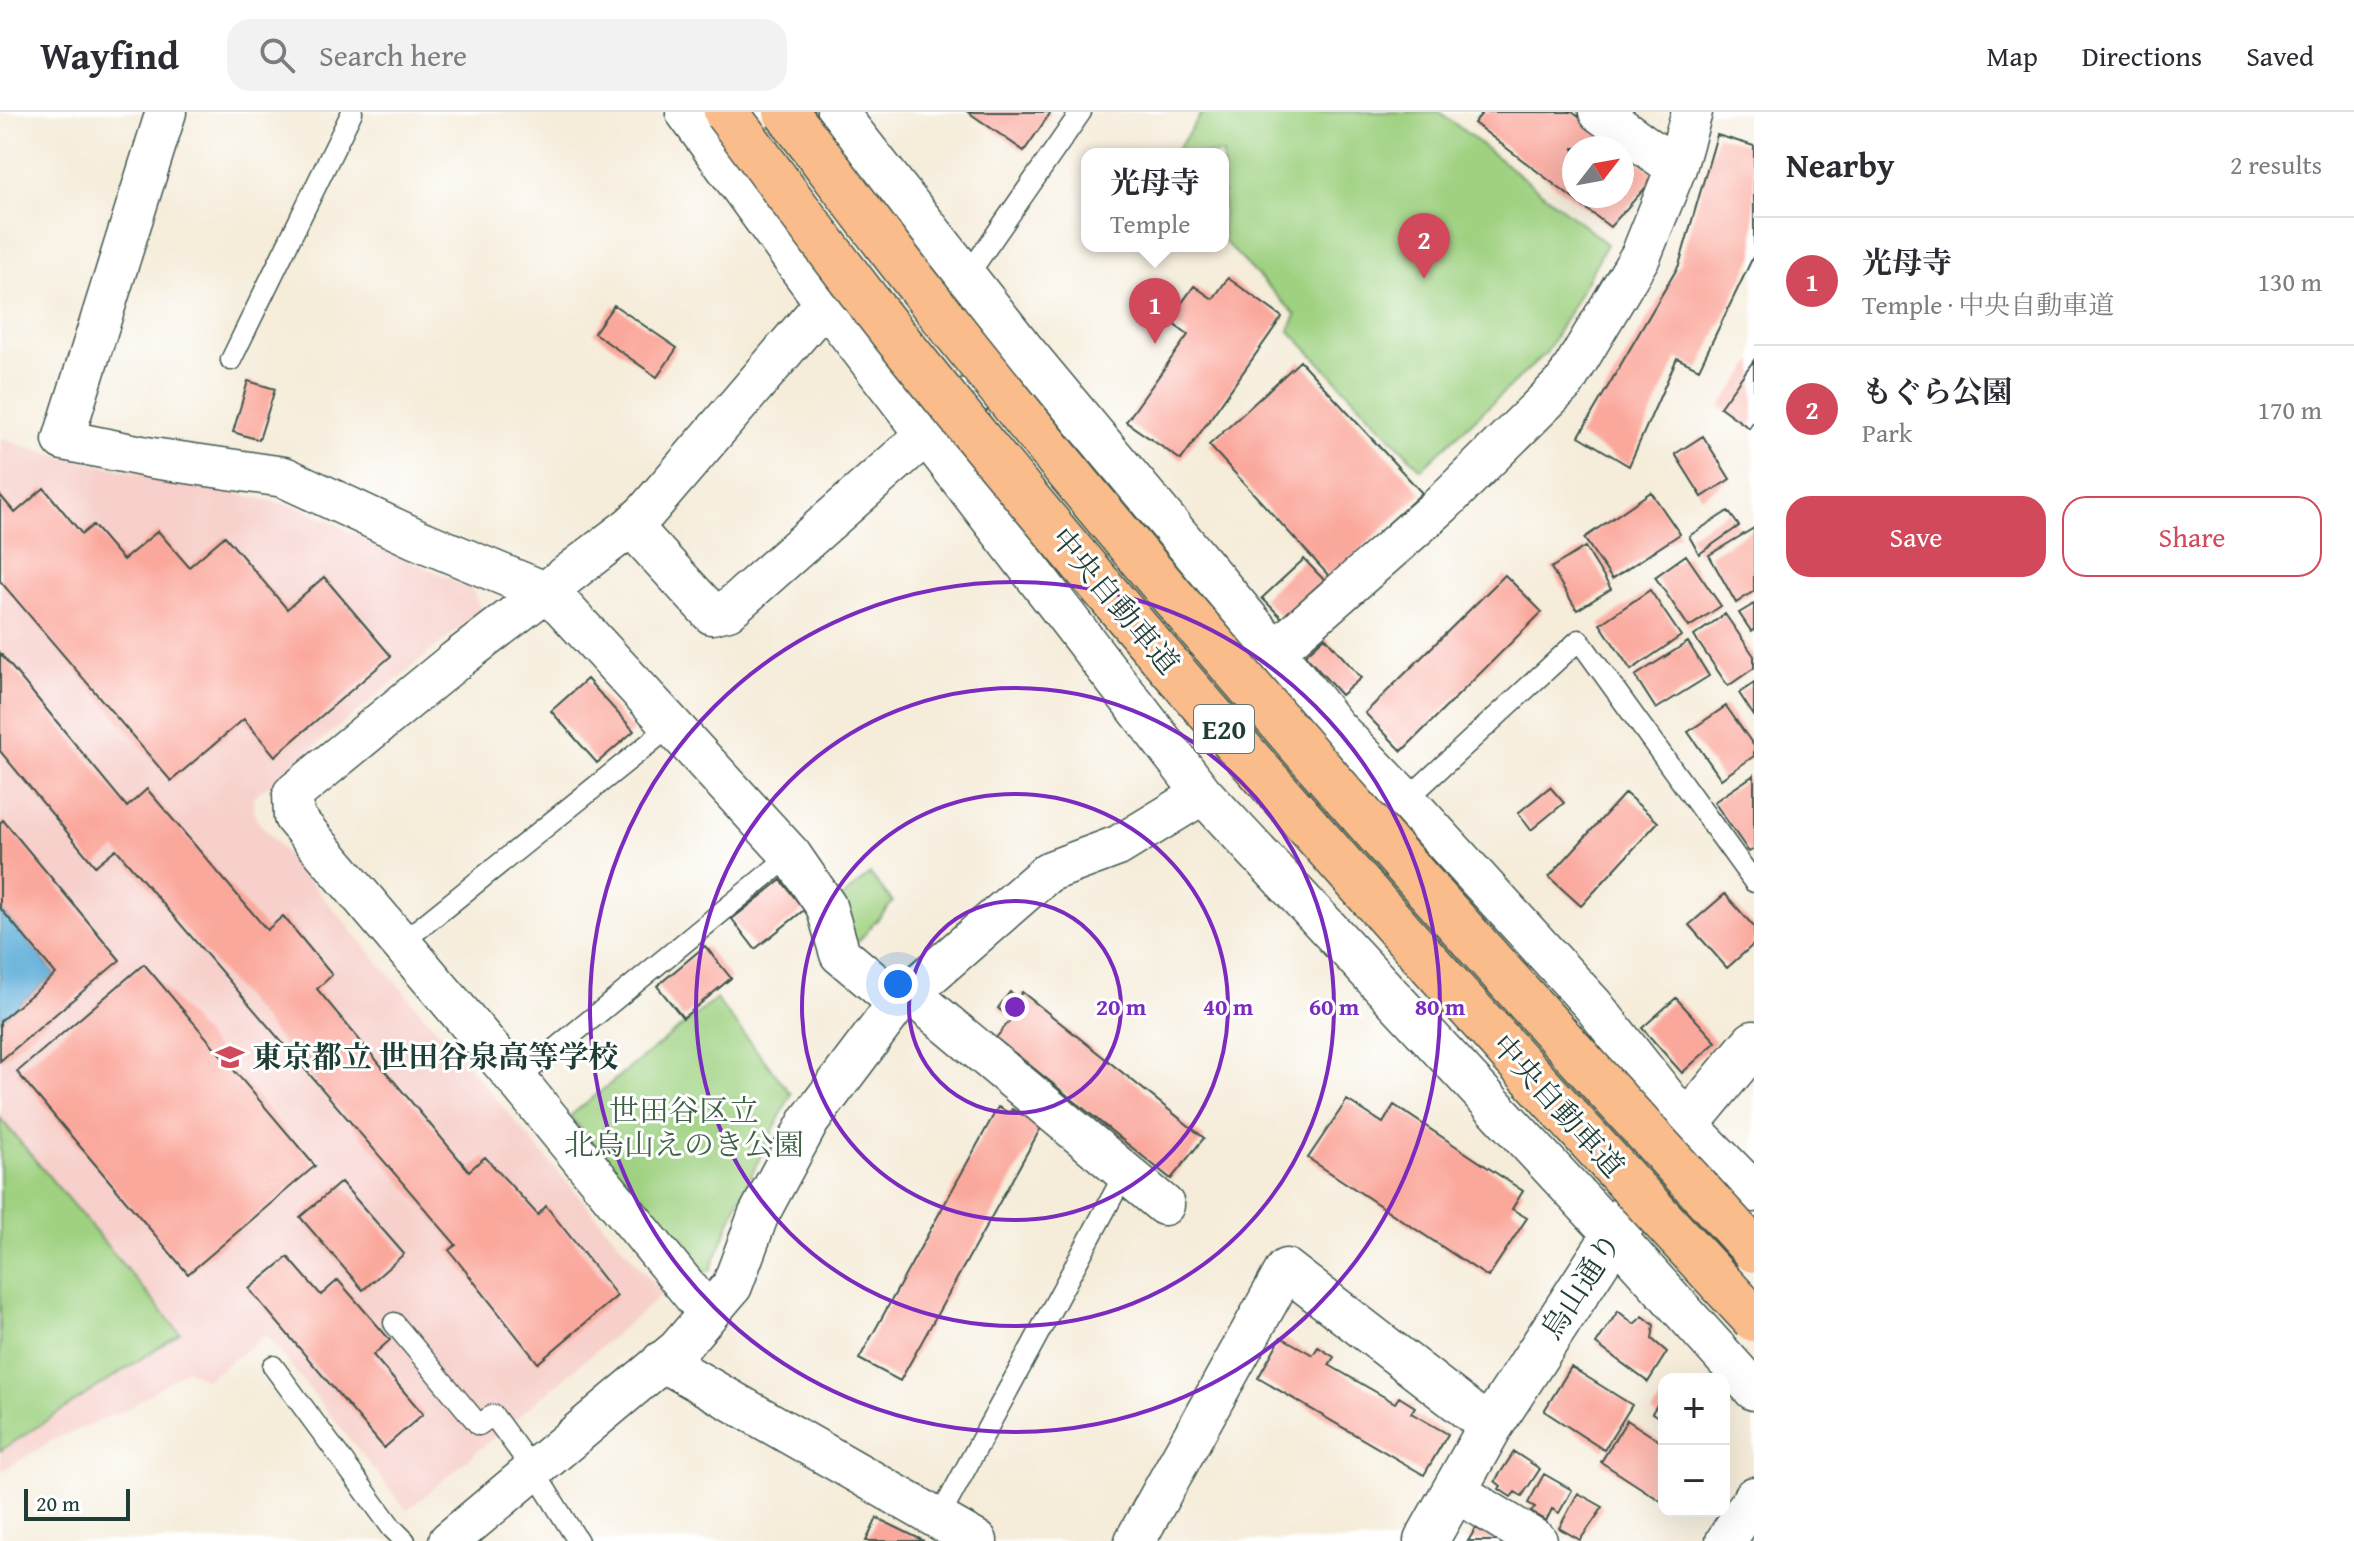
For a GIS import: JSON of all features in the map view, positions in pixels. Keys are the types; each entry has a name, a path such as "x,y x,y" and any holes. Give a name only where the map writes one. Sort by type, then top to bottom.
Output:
{"highway":[{"name":"中央自動車道","path":"726,112 898,338 1121,609 1327,851 1556,1106 1754,1319"},
{"name":"中央自動車道","path":"786,112 932,303 1158,577 1378,834 1754,1250"}],"street":[{"path":"166,112 63,440 152,458 284,477 417,539 545,592 562,606 791,855 826,906 840,954 904,998 1164,1205"},
{"path":"686,112 825,303 1203,794 1614,1235 1754,1390"},
{"path":"837,112 1025,351 1336,728 1593,1005 1687,1124 1754,1192"},
{"path":"1599,112 1676,168"},
{"path":"1275,651 1442,504 1565,382 1641,255 1676,168 1692,112"},
{"path":"707,1312 517,1080 294,817 293,794 455,661 631,526 825,303"},
{"path":"631,526 712,614 728,610 1025,351"},
{"path":"449,1541 678,1349 732,1286 758,1216 809,1121 904,998 1048,872 1118,846 1203,794"},
{"name":"烏山通り","path":"1426,1541 1490,1427 1687,1124 1754,1043"},
{"path":"1135,1541 1286,1269 1490,1427"},
{"path":"662,1361 977,1541"},
{"path":"1454,1490 1537,1541"},
{"path":"1726,1541 1754,1497"}],"lane":[{"path":"231,360 352,112"},
{"path":"967,276 1081,112"},
{"path":"1406,800 1579,640 1754,882"},
{"path":"400,944 672,725"},
{"path":"517,1080 791,855"},
{"path":"938,1520 1125,1173"},
{"path":"394,1323 479,1425 493,1415 534,1471 578,1541"},
{"path":"273,1366 392,1528 405,1541"}],"shaded area":[{"name":"東京都立 世田谷泉高等学校","path":"0,438 48,454 299,507 473,590 481,610 253,797 256,819 663,1294 407,1511 266,1335 206,1380 187,1369 129,1408 53,1440 0,1472"}],"green space":[{"path":"1203,112 1440,112 1607,244 1546,353 1421,469 1289,330 1296,315 1229,246 1229,148 1178,148"},
{"path":"870,874 893,902 855,945 840,899"},
{"name":"世田谷区立 北烏山えのき公園","path":"716,999 791,1094 739,1200 710,1271 698,1272 570,1116"},
{"path":"0,1118 180,1333 0,1451"}],"water":[{"path":"0,908 56,974 0,1021"}],"building":[{"path":"968,112 1051,112 1024,151"},
{"path":"1483,112 1572,112 1605,136 1562,136 1562,190 1474,123"},
{"path":"1717,135 1754,146 1754,255 1699,369 1677,358 1629,466 1579,436 1679,265"},
{"path":"1634,158 1657,175 1634,200"},
{"path":"1585,208 1627,208 1610,227"},
{"path":"1228,278 1282,317 1181,460 1126,422 1188,335 1169,321 1194,286 1213,299"},
{"path":"614,305 677,348 657,377 594,333"},
{"path":"1754,360 1754,421 1749,428 1720,407"},
{"path":"1300,361 1422,493 1330,577 1209,445"},
{"path":"248,381 275,389 259,440 233,432"},
{"path":"1703,436 1730,479 1702,497 1675,454"},
{"path":"44,488 82,534 93,525 123,560 158,531 189,567 225,536 287,609 324,577 391,656 275,756 244,719 171,781 0,581 0,495 15,513"},
{"path":"1651,492 1680,534 1612,579 1584,538"},
{"path":"1728,511 1739,526 1699,554 1689,536"},
{"path":"1754,528 1754,591 1736,603 1709,555"},
{"path":"1585,547 1611,589 1577,610 1551,568"},
{"path":"1686,555 1721,606 1689,627 1655,577"},
{"path":"1304,559 1324,580 1282,618 1262,598"},
{"path":"1505,575 1542,612 1402,751 1365,713"},
{"path":"1650,590 1681,636 1631,670 1600,624"},
{"path":"1754,604 1754,630 1751,631 1739,613"},
{"path":"1725,614 1754,656 1754,668 1728,686 1694,636"},
{"path":"1325,637 1361,678 1341,695 1305,655"},
{"path":"1688,642 1709,676 1656,709 1635,676"},
{"path":"0,653 127,807 147,789 267,930 283,916 332,975 317,989 469,1171 485,1157 538,1215 546,1206 617,1296 538,1363 449,1250 456,1245 116,849 95,866 0,751"},
{"path":"587,679 634,731 597,763 551,711"},
{"path":"1754,683 1754,716 1739,693"},
{"path":"1726,706 1754,746 1754,756 1721,779 1688,732"},
{"path":"1754,775 1754,849 1749,852 1714,802"},
{"path":"1550,787 1564,803 1531,830 1518,813"},
{"path":"1625,793 1658,822 1581,906 1549,877"},
{"path":"3,820 120,960 0,1061 0,1021 56,974 0,908 0,823"},
{"path":"781,880 804,910 755,949 732,919"},
{"path":"1725,894 1754,927 1754,944 1727,968 1689,925"},
{"path":"705,946 731,978 683,1018 657,986"},
{"path":"144,964 315,1166 188,1274 17,1072"},
{"path":"1010,992 1018,998 1022,992 1204,1138 1171,1179 996,1038 1011,1019 998,1008"},
{"path":"1676,998 1716,1042 1682,1073 1642,1028"},
{"path":"1347,1100 1383,1123 1394,1105 1523,1191 1512,1209 1527,1218 1488,1277 1308,1158"},
{"path":"998,1107 1009,1113 1012,1109 1042,1126 900,1381 859,1359"},
{"path":"341,1182 404,1254 363,1290 300,1217"},
{"path":"288,1257 321,1295 338,1280 390,1340 373,1355 423,1414 384,1448 249,1289"},
{"path":"1618,1311 1634,1324 1643,1316 1654,1325 1652,1339 1667,1352 1648,1382 1596,1344"},
{"path":"1281,1337 1313,1355 1318,1347 1334,1357 1329,1365 1395,1403 1399,1397 1415,1407 1411,1413 1448,1434 1424,1475 1258,1378"},
{"path":"1571,1367 1632,1405 1604,1450 1544,1411"},
{"path":"1658,1404 1658,1417 1652,1413"},
{"path":"1627,1420 1658,1440 1658,1499 1601,1462"},
{"path":"1514,1452 1540,1469 1522,1496 1515,1492 1511,1497 1499,1489 1501,1486 1495,1481"},
{"path":"1544,1474 1572,1490 1559,1513 1552,1509 1546,1521 1531,1512 1535,1507 1528,1503"},
{"path":"1578,1493 1603,1507 1580,1540 1559,1528"},
{"path":"877,1518 924,1541 866,1541"},
{"path":"1484,1526 1509,1541 1468,1541 1476,1528 1481,1531"}],"place":[{"name":"もぐら公園","path":"1424,279"},
{"name":"光母寺","path":"1155,344"},
{"name":"東京都立 世田谷泉高等学校","path":"230,1057"}]}
